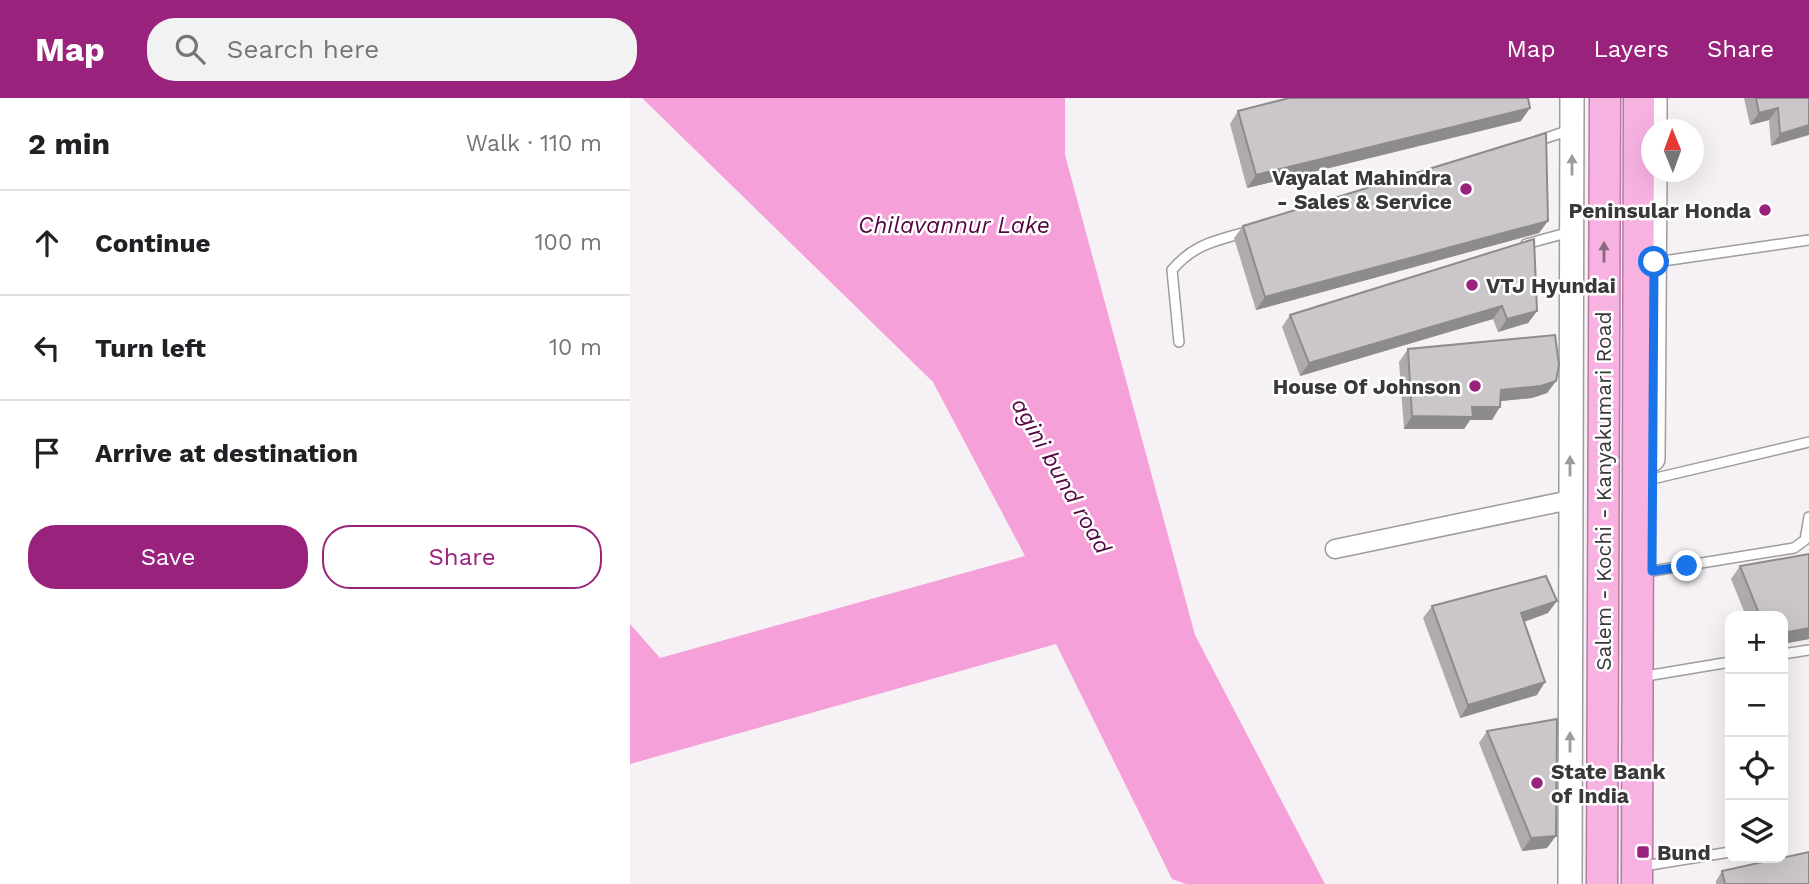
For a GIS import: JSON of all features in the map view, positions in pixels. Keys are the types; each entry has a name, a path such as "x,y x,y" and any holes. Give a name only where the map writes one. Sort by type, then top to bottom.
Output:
{"highway":[{"name":"Salem - Kochi - Kanyakumari Road","path":"1602,884 1605,98"},
{"name":"Salem - Kochi - Kanyakumari Road","path":"1639,98 1644,874"}],"street":[{"path":"1570,884 1572,98"},
{"path":"1655,98 1655,119"},
{"path":"1650,884 1644,874 1652,675 1655,182"},
{"path":"1335,549 1570,499"}],"lane":[{"path":"1521,146 1572,130"},
{"path":"1179,342 1172,270 1196,247 1261,227"},
{"path":"1518,246 1572,231"},
{"path":"1654,262 1809,240"},
{"path":"1652,479 1809,442"},
{"path":"1652,571 1794,548 1805,540 1809,517"},
{"path":"1788,653 1809,650"},
{"path":"1652,675 1725,663"},
{"path":"1644,874 1725,853"}],"water":[{"name":"Chilavannur Lake","path":"642,98 1065,98 1065,155 1195,635 1325,884 1186,884 1172,879 1056,644 630,764 630,624 660,658 1025,556 933,382"}],"building":[{"path":"1289,98 1528,98 1530,108 1256,175 1238,111"},
{"path":"1756,98 1809,98 1809,125 1780,134 1778,108 1759,113"},
{"name":"Vayalat Mahindra - Sales & Service","path":"1546,133 1548,221 1265,297 1243,226"},
{"name":"VTJ Hyundai","path":"1534,239 1537,311 1507,319 1502,306 1309,363 1290,315"},
{"name":"House Of Johnson","path":"1555,335 1559,365 1556,381 1541,386 1501,390 1500,407 1472,407 1473,417 1412,416 1408,349"},
{"path":"1809,554 1809,628 1788,632 1788,611 1758,611 1740,566"},
{"path":"1546,576 1557,601 1521,613 1545,682 1468,705 1432,606"},
{"path":"1557,719 1556,836 1531,838 1487,731"},
{"path":"1809,852 1809,884 1725,884 1722,871 1759,863 1788,863 1788,857"}],"place":[{"name":"Vayalat Mahindra - Sales & Service","path":"1466,189"},
{"name":"Peninsular Honda","path":"1765,210"},
{"name":"VTJ Hyundai","path":"1472,285"},
{"name":"House Of Johnson","path":"1475,386"},
{"name":"State Bank of India","path":"1537,783"},
{"name":"Bund","path":"1643,852"}],"route":[{"path":"1654,262 1652,571 1687,566"}],"water label":[{"name":"agini bund road","path":"1061,476"}]}
